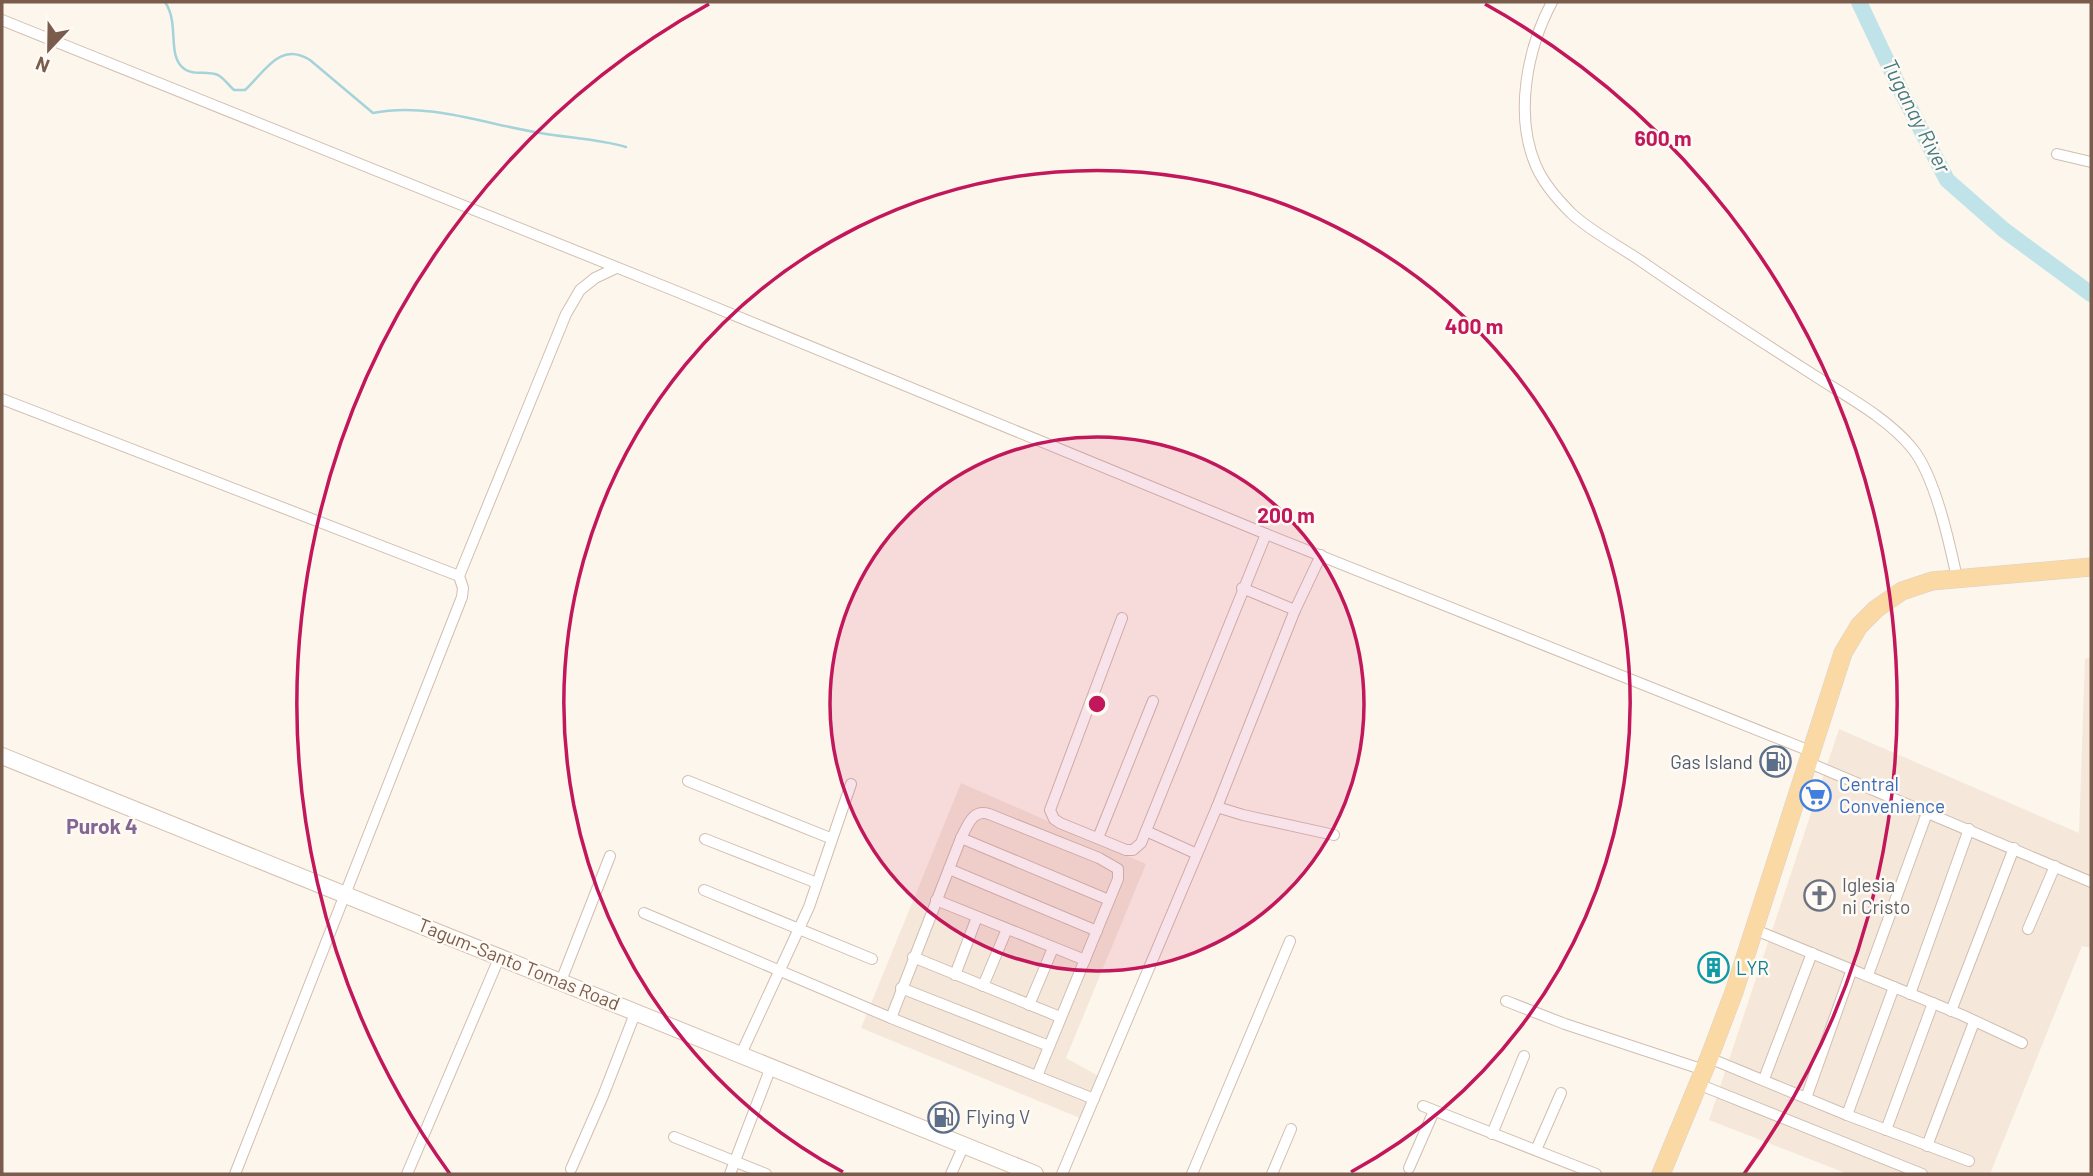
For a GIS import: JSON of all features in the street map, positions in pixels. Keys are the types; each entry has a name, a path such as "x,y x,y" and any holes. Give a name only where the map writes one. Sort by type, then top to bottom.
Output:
{"main road":[{"path":"1661,1174 1734,992 1843,653 1858,626 1902,591 1932,581 2091,567"},
{"name":"Tagum-Santo Tomas Road","path":"2,755 1035,1174"}],"street":[{"path":"1552,2 1535,40 1526,77 1528,137 1536,166 1544,179 1572,213 1710,309 1866,408 1913,448 1924,466 1943,523 1957,578"},
{"path":"2,20 1321,555 1808,757 1927,813 2091,882"},
{"path":"2057,154 2091,162"},
{"path":"235,1174 462,597 464,588 459,576 566,314 580,290 595,278 616,268"},
{"path":"2,399 459,576"},
{"path":"1122,618 1050,810 1054,819 1126,850 1133,850 1141,843 1266,534"},
{"path":"1062,1174 1217,807 1295,610 1321,555"},
{"path":"1242,588 1295,610"},
{"path":"1098,838 1153,701"},
{"path":"688,781 830,838"},
{"path":"741,1054 799,929 851,783"},
{"path":"1217,807 1334,835"},
{"path":"891,1018 948,869 973,815 983,813 1099,858 1118,869 1118,879 1037,1076"},
{"path":"1868,975 1927,813"},
{"path":"1910,994 1969,829"},
{"path":"1146,831 1197,854"},
{"path":"961,838 1109,900"},
{"path":"705,839 817,883"},
{"path":"1951,1011 2014,848"},
{"path":"561,981 610,856"},
{"path":"2028,929 2055,866"},
{"path":"948,869 1097,931"},
{"path":"704,890 872,959"},
{"path":"936,900 1085,960"},
{"path":"644,914 891,1018 1094,1099"},
{"path":"955,975 977,917"},
{"path":"983,986 1007,929"},
{"path":"1753,929 1868,975 2022,1043"},
{"path":"1192,1174 1290,941"},
{"path":"1029,1005 1054,948"},
{"path":"1764,1080 1812,953"},
{"path":"407,1174 500,956"},
{"path":"913,957 1060,1017"},
{"path":"1806,1098 1852,969"},
{"path":"1847,1115 1894,987"},
{"path":"901,988 1049,1046"},
{"path":"1506,1001 1704,1071 1923,1174"},
{"path":"1886,1130 1933,1003"},
{"path":"572,1168 636,1011"},
{"path":"1927,1146 1974,1022"},
{"path":"1492,1133 1524,1056"},
{"path":"730,1174 771,1067"},
{"path":"1704,1071 1764,1080 1969,1161"},
{"path":"1536,1150 1561,1093"},
{"path":"1409,1168 1429,1109 1596,1174"},
{"path":"1272,1174 1291,1129"},
{"path":"674,1137 766,1174"},
{"path":"951,1174 964,1145"}],"shaded area":[{"path":"2091,657 2091,948 2082,946 1990,1174 1848,1174 1709,1120 1839,729 2079,833 2085,659"},
{"path":"961,783 1146,864 1066,1058 1102,1078 1085,1120 861,1028"}],"waterway":[{"path":"165,2 172,18 175,53 181,66 189,71 218,75 234,90 245,90 281,56 299,55 310,60 373,113 394,110 436,112 626,147"},
{"name":"Tuganay River","path":"1859,2 1947,180 2004,230 2091,294"}],"place":[{"name":"Gas Island","path":"1776,762"},
{"name":"Central Convenience","path":"1816,795"},
{"name":"Iglesia ni Cristo","path":"1819,896"},
{"name":"LYR","path":"1713,968"},
{"name":"Flying V","path":"943,1117"}],"district":[{"name":"Purok 4","path":"102,827"}]}
